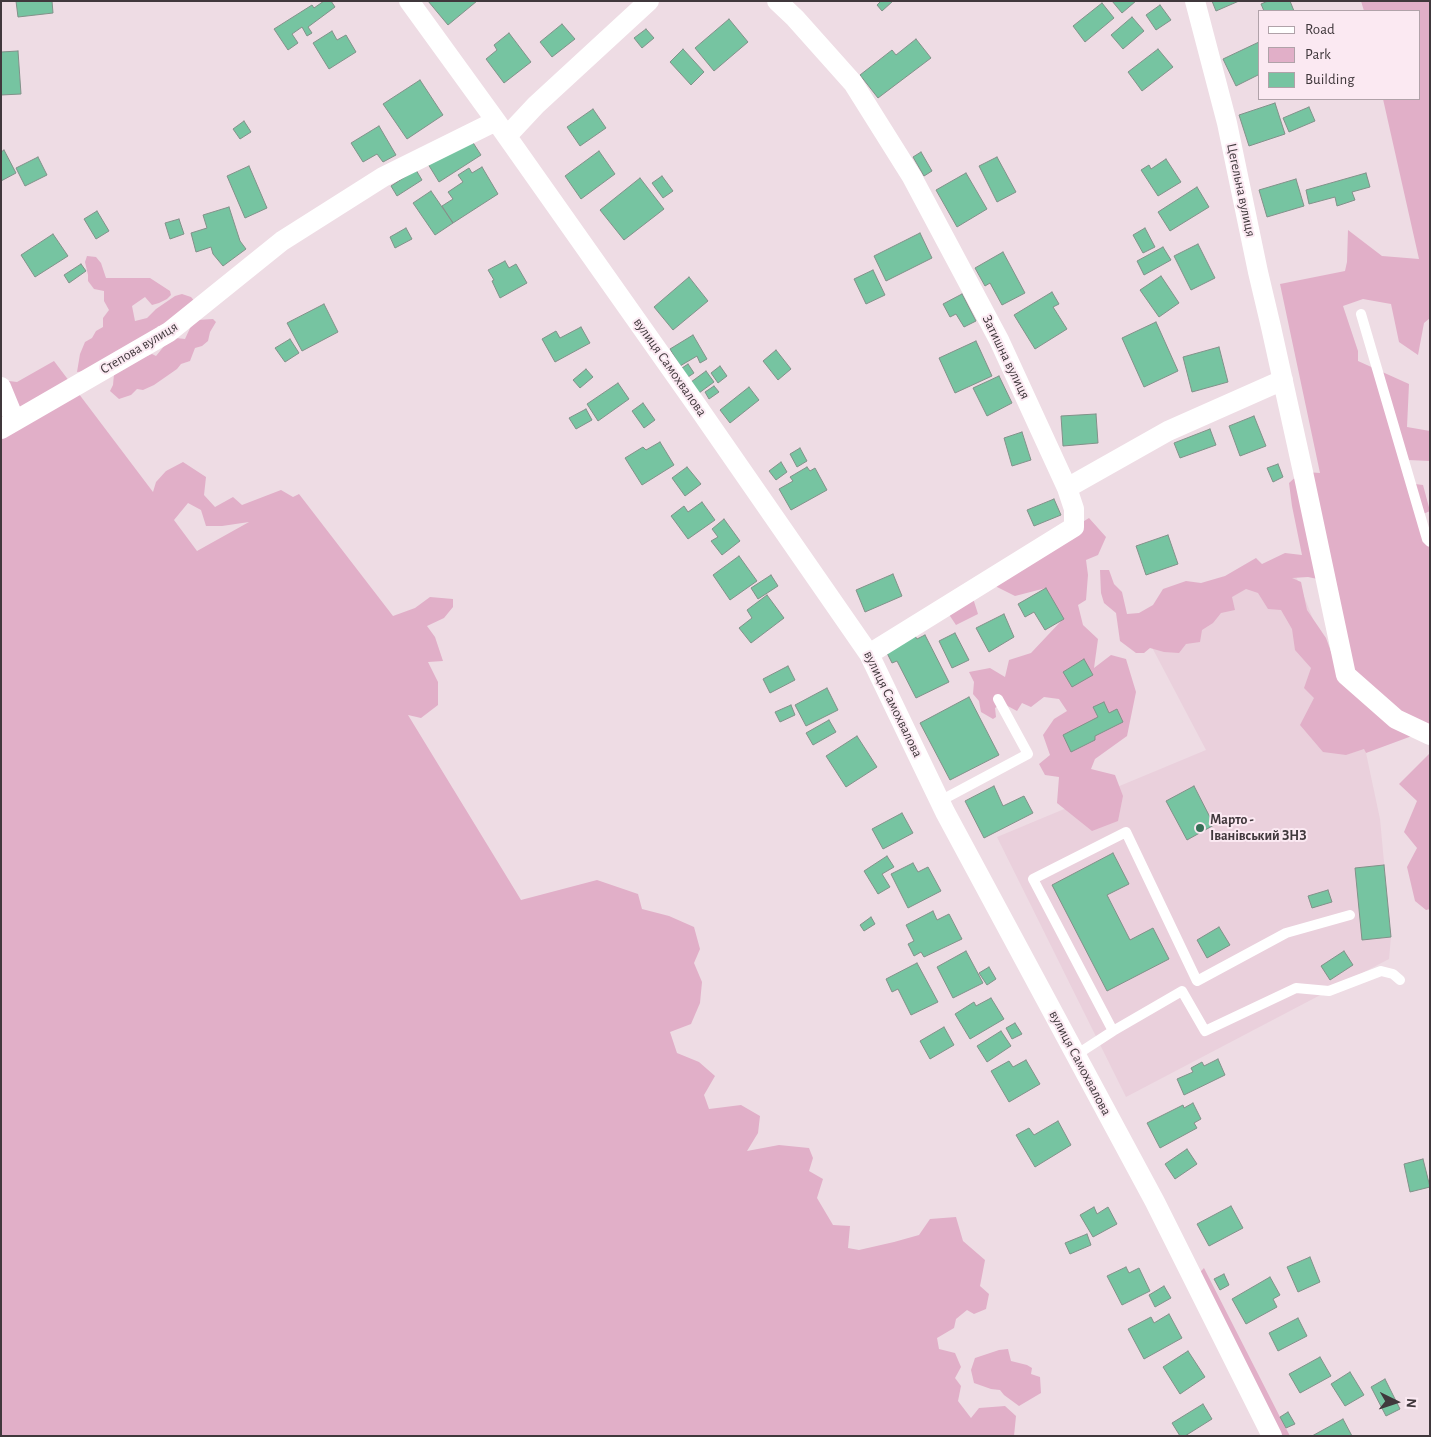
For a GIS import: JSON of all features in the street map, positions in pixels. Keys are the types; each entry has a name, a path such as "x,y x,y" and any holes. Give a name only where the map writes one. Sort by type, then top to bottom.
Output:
{"street":[{"name":"вулиця Самохвалова","path":"409,1 701,411 869,654 940,801 1155,1202 1272,1436"},
{"path":"502,129 536,105 649,1"},
{"name":"Затишна вулиця","path":"777,1 795,18 853,83 912,177 999,340 1067,488 1074,509 1074,527 869,654"},
{"name":"Цегельна вулиця","path":"1195,1 1227,123 1346,675 1396,719 1430,735"},
{"name":"Степова вулиця","path":"1,387 8,425 169,332 282,241 384,177 502,129"},
{"path":"1067,488 1168,431 1283,380"}],"lane":[{"path":"1361,314 1426,539 1430,542"},
{"path":"940,801 1028,754 998,699"},
{"path":"1113,1031 1033,879 1126,832 1196,981 1286,933 1350,915"},
{"path":"1076,1055 1182,991 1205,1031 1296,988 1329,991 1381,971 1393,974 1400,980"}],"shaded area":[{"name":"Марто - Іванівський ЗНЗ","path":"1290,561 1366,753 1380,819 1391,937 1389,959 1126,1097 997,837 1206,750 1146,636"}],"green space":[{"path":"1361,1 1430,1 1430,318 1424,323 1418,355 1399,342 1391,304 1363,299 1343,306 1358,351 1358,361 1409,384 1407,427 1430,431 1430,461 1408,460 1415,484 1423,485 1430,511 1421,515 1427,539 1430,542 1430,733 1420,733 1366,753 1364,749 1346,755 1323,752 1300,725 1314,698 1304,688 1311,668 1295,650 1292,629 1281,610 1268,609 1258,593 1246,589 1232,597 1235,610 1221,613 1213,623 1202,630 1200,642 1186,644 1179,653 1164,652 1150,648 1144,653 1136,653 1120,641 1116,613 1104,603 1101,593 1100,570 1109,570 1114,584 1122,592 1127,614 1139,613 1153,605 1163,589 1186,581 1201,583 1225,576 1256,558 1262,564 1285,553 1302,555 1289,483 1300,473 1327,581 1308,577 1292,578 1301,582 1307,610 1326,638 1337,668 1354,691 1347,674 1306,472 1320,473 1280,284 1345,271 1348,230 1382,256 1419,259 1383,100 1421,100 1421,10 1364,10"},
{"path":"87,256 96,257 101,263 106,278 150,278 170,291 171,295 159,303 152,305 145,297 132,306 135,321 147,318 156,309 175,296 182,294 191,297 198,305 169,326 158,326 139,359 152,354 156,356 165,345 176,338 185,339 191,326 197,320 213,319 216,322 210,332 208,341 202,346 195,348 190,361 181,364 154,385 143,390 137,389 131,395 119,399 110,391 113,385 114,374 96,370 77,372 80,354 85,342 103,327 103,318 109,310 104,301 104,291 94,289 88,281 85,262"},
{"path":"54,361 153,492 156,482 166,471 183,462 206,477 204,495 215,507 233,497 242,505 281,490 293,497 299,494 393,616 415,608 430,597 453,599 453,607 444,618 427,626 435,637 443,661 428,662 438,682 438,705 421,718 408,715 521,900 597,880 638,894 642,909 669,916 694,927 700,949 694,963 702,982 700,1003 691,1024 670,1032 677,1053 699,1062 715,1076 704,1095 709,1109 741,1105 760,1116 758,1133 747,1151 779,1145 809,1148 813,1158 809,1171 823,1179 817,1198 833,1225 850,1226 848,1248 859,1250 919,1235 930,1219 956,1217 963,1241 985,1260 980,1286 989,1294 986,1309 974,1314 967,1310 956,1319 954,1328 937,1338 939,1349 955,1353 961,1367 955,1378 961,1386 958,1401 971,1418 979,1408 1005,1406 1016,1416 1014,1436 1,1436 1,380 17,382","holes":["188,503 201,510 206,526 249,522 197,551 174,520"]},
{"path":"1089,518 1106,537 1098,555 1086,560 1088,575 1086,600 1078,605 1083,625 1098,639 1094,668 1111,655 1126,659 1136,692 1127,736 1095,759 1091,769 1115,775 1123,796 1118,821 1092,831 1057,803 1059,777 1045,775 1039,764 1050,755 1043,735 1054,719 1067,711 1059,699 1044,697 1031,707 1022,703 1017,711 1002,703 995,708 996,717 993,719 981,712 979,701 973,694 974,682 969,672 990,668 1005,677 1009,660 1031,653 1063,619 1046,588 1015,596 989,583 972,595 978,614 956,625 944,607"},
{"path":"1430,753 1430,909 1426,910 1415,901 1407,867 1417,848 1404,832 1417,801 1399,784"},
{"path":"1204,1268 1290,1436 1277,1436 1197,1275"},
{"path":"1008,1349 1011,1361 1027,1365 1032,1368 1031,1374 1040,1377 1041,1393 1019,1406 1000,1390 974,1383 971,1370 975,1358"}],"building":[{"path":"16,1 52,1 53,13 18,17"},
{"path":"324,1 331,1 335,7 308,27 312,33 307,36 302,27 292,34 298,43 288,50 274,29 312,5 314,8"},
{"path":"428,1 477,1 448,25"},
{"path":"881,1 893,1 882,11 877,5"},
{"path":"1112,1 1136,1 1122,13"},
{"path":"1212,1 1239,1 1216,11"},
{"path":"1268,1 1290,1 1294,10 1264,10 1261,4"},
{"path":"1102,3 1114,18 1085,42 1073,26"},
{"path":"1160,5 1171,20 1156,30 1146,15"},
{"path":"1132,17 1144,31 1123,49 1111,35"},
{"path":"729,19 748,42 714,71 695,48"},
{"path":"562,24 575,39 552,57 540,42"},
{"path":"646,29 654,38 642,48 634,38"},
{"path":"332,31 337,40 346,35 356,52 329,69 313,43"},
{"path":"509,33 531,62 504,83 486,59 497,50 494,45"},
{"path":"916,39 931,58 878,98 860,75 892,50 896,55"},
{"path":"1258,42 1258,75 1236,86 1223,59"},
{"path":"683,49 704,72 691,85 670,62"},
{"path":"1158,49 1173,67 1142,91 1128,72"},
{"path":"18,51 21,94 1,95 1,52"},
{"path":"420,80 443,115 407,139 383,104"},
{"path":"1275,103 1285,134 1249,146 1239,115"},
{"path":"1309,107 1315,121 1289,132 1283,118"},
{"path":"593,109 606,128 580,146 567,127"},
{"path":"244,121 251,132 240,139 233,129"},
{"path":"379,126 396,155 383,162 377,154 363,162 351,143"},
{"path":"470,138 481,155 439,182 428,164"},
{"path":"4,150 16,173 1,181 1,152"},
{"path":"599,151 615,174 581,199 565,176"},
{"path":"921,152 932,171 924,176 913,157"},
{"path":"38,157 47,175 25,186 16,168"},
{"path":"997,157 1016,192 997,202 979,166"},
{"path":"1166,159 1181,182 1158,196 1141,170 1149,165 1151,169"},
{"path":"249,166 267,208 245,218 227,176"},
{"path":"482,167 498,194 453,223 442,206 453,199 448,192 463,182 458,175 469,168 472,173"},
{"path":"416,170 422,180 397,196 391,186"},
{"path":"966,173 987,209 957,227 936,190"},
{"path":"1366,173 1370,187 1352,192 1355,200 1337,206 1335,197 1309,204 1306,190"},
{"path":"662,176 673,191 663,198 652,183"},
{"path":"640,178 664,209 624,240 600,210"},
{"path":"1296,179 1304,206 1267,217 1259,190"},
{"path":"1197,187 1209,207 1170,231 1158,212"},
{"path":"431,191 453,223 435,235 413,203"},
{"path":"229,207 240,241 246,249 223,266 213,254 211,247 196,252 191,233 207,228 203,215"},
{"path":"97,211 109,231 96,239 84,219"},
{"path":"179,219 184,234 170,239 165,223"},
{"path":"406,228 412,239 395,248 390,237"},
{"path":"1145,228 1155,247 1143,253 1133,235"},
{"path":"920,233 932,258 886,281 874,256"},
{"path":"53,234 68,256 35,277 21,255"},
{"path":"1198,244 1215,278 1191,290 1174,256"},
{"path":"1163,247 1171,260 1144,275 1137,261"},
{"path":"1003,252 1025,293 1002,305 990,283 985,286 975,268"},
{"path":"505,261 509,268 516,264 527,283 500,298 492,281 494,280 488,270"},
{"path":"81,264 86,271 69,283 64,275"},
{"path":"873,270 885,295 866,304 854,279"},
{"path":"1161,276 1179,303 1159,317 1140,290"},
{"path":"689,277 708,301 673,330 654,307"},
{"path":"1052,292 1059,304 1053,307 1067,329 1035,349 1014,315"},
{"path":"962,294 976,321 964,327 956,314 950,317 943,304"},
{"path":"324,304 338,332 302,351 287,323"},
{"path":"1156,322 1178,371 1144,387 1122,338"},
{"path":"581,327 590,343 555,362 542,339 556,331 560,338"},
{"path":"693,335 707,359 700,363 697,356 680,366 670,349"},
{"path":"290,339 299,353 285,362 275,348"},
{"path":"976,341 992,376 955,393 939,358"},
{"path":"1219,347 1228,382 1192,392 1183,357"},
{"path":"776,350 791,369 778,380 763,361"},
{"path":"688,364 694,373 685,379 679,370"},
{"path":"720,366 727,376 718,383 711,373"},
{"path":"586,369 593,377 580,388 573,380"},
{"path":"706,371 714,382 699,393 691,382"},
{"path":"999,376 1012,403 987,416 973,388"},
{"path":"618,383 629,399 598,421 587,404"},
{"path":"714,386 719,392 709,399 705,392"},
{"path":"749,387 759,400 730,423 720,410"},
{"path":"643,403 655,420 644,428 632,411"},
{"path":"586,409 592,420 576,429 569,418"},
{"path":"1096,414 1098,443 1063,446 1061,416"},
{"path":"1254,416 1266,446 1240,456 1229,426"},
{"path":"1210,429 1216,445 1180,458 1174,443"},
{"path":"1022,432 1031,460 1012,466 1004,438"},
{"path":"660,442 674,465 642,485 625,458 643,447 646,450"},
{"path":"800,448 807,461 797,467 790,454"},
{"path":"781,462 787,472 776,480 769,471"},
{"path":"1278,464 1283,477 1273,482 1267,468"},
{"path":"687,467 701,484 685,496 672,478"},
{"path":"807,467 810,471 815,468 827,490 791,510 779,489 793,481 790,477"},
{"path":"1054,499 1061,515 1034,526 1027,510"},
{"path":"702,502 715,520 688,539 671,516 684,506 688,512"},
{"path":"724,519 740,541 722,555 711,541 718,537 712,529"},
{"path":"1168,535 1178,564 1146,575 1136,546"},
{"path":"739,556 757,581 730,600 713,575"},
{"path":"893,574 902,596 865,612 856,590"},
{"path":"771,575 778,586 758,599 751,588"},
{"path":"1046,588 1064,619 1045,630 1034,612 1025,617 1018,604"},
{"path":"767,595 784,618 751,643 739,628 752,618 747,610"},
{"path":"1004,614 1014,637 989,652 976,628"},
{"path":"955,633 969,660 952,668 939,641"},
{"path":"925,635 949,682 916,698 897,661 892,663 886,651 915,636 917,639"},
{"path":"1084,659 1093,675 1072,687 1063,672"},
{"path":"788,666 795,680 770,693 763,679"},
{"path":"827,688 838,710 806,726 795,705"},
{"path":"969,697 999,755 950,780 920,723"},
{"path":"1104,702 1109,713 1117,709 1123,722 1095,736 1095,740 1071,752 1063,735 1098,717 1093,707"},
{"path":"791,705 795,715 780,722 775,712"},
{"path":"829,720 836,732 813,745 806,733"},
{"path":"857,736 877,767 846,787 826,756"},
{"path":"994,786 1003,806 1024,796 1033,813 984,838 965,801"},
{"path":"1194,786 1214,825 1187,840 1166,801"},
{"path":"902,813 913,833 883,849 872,829"},
{"path":"1113,853 1129,884 1107,895 1130,940 1153,928 1169,959 1107,991 1052,885"},
{"path":"887,856 894,867 882,874 890,887 878,894 864,871"},
{"path":"913,863 918,872 928,867 941,891 908,908 891,874"},
{"path":"1384,865 1391,937 1362,940 1355,868"},
{"path":"1328,890 1332,902 1312,908 1308,896"},
{"path":"933,911 937,920 949,914 962,939 924,957 921,952 914,956 908,944 914,941 906,925"},
{"path":"871,917 875,924 864,931 860,925"},
{"path":"1219,927 1230,945 1207,958 1197,940"},
{"path":"966,951 983,983 953,998 937,967"},
{"path":"1344,951 1353,965 1330,980 1321,966"},
{"path":"917,963 938,1002 911,1015 898,989 892,992 886,979"},
{"path":"989,967 996,979 987,985 979,973"},
{"path":"991,998 1004,1019 970,1039 955,1014 974,1002 976,1006"},
{"path":"1015,1023 1022,1034 1012,1039 1006,1028"},
{"path":"944,1027 954,1045 930,1059 920,1041"},
{"path":"1001,1031 1011,1046 987,1062 977,1046"},
{"path":"1218,1059 1225,1075 1184,1095 1177,1079 1193,1072 1191,1068 1202,1062 1204,1066"},
{"path":"1026,1060 1040,1084 1009,1102 991,1071 1009,1061 1013,1067"},
{"path":"1193,1103 1201,1119 1194,1123 1197,1128 1160,1148 1147,1123 1183,1105 1184,1108"},
{"path":"1058,1121 1071,1145 1035,1167 1016,1135 1029,1128 1034,1135"},
{"path":"1187,1149 1197,1164 1175,1179 1165,1164"},
{"path":"1423,1159 1430,1187 1410,1192 1404,1164"},
{"path":"1231,1206 1243,1228 1209,1246 1197,1224"},
{"path":"1094,1207 1097,1214 1108,1207 1117,1224 1093,1237 1080,1215"},
{"path":"1087,1234 1091,1245 1070,1254 1065,1243"},
{"path":"1310,1257 1320,1282 1298,1292 1287,1267"},
{"path":"1126,1267 1129,1273 1139,1268 1150,1291 1122,1305 1107,1276"},
{"path":"1224,1274 1229,1285 1220,1290 1214,1279"},
{"path":"1270,1277 1280,1295 1273,1299 1277,1307 1246,1324 1232,1299"},
{"path":"1164,1286 1171,1298 1155,1307 1149,1295"},
{"path":"1169,1314 1182,1338 1144,1359 1128,1329 1151,1317 1154,1323"},
{"path":"1298,1318 1307,1336 1278,1351 1269,1333"},
{"path":"1188,1351 1205,1377 1180,1394 1163,1367"},
{"path":"1320,1357 1331,1376 1300,1393 1289,1374"},
{"path":"1350,1372 1364,1395 1345,1406 1331,1384"},
{"path":"1385,1379 1400,1409 1386,1416 1371,1387"},
{"path":"1203,1404 1212,1419 1185,1436 1180,1436 1172,1423"},
{"path":"1288,1412 1295,1424 1286,1428 1280,1417"},
{"path":"1343,1419 1352,1436 1312,1436"}],"place":[{"name":"Марто - Іванівський ЗНЗ","path":"1200,828"}]}
